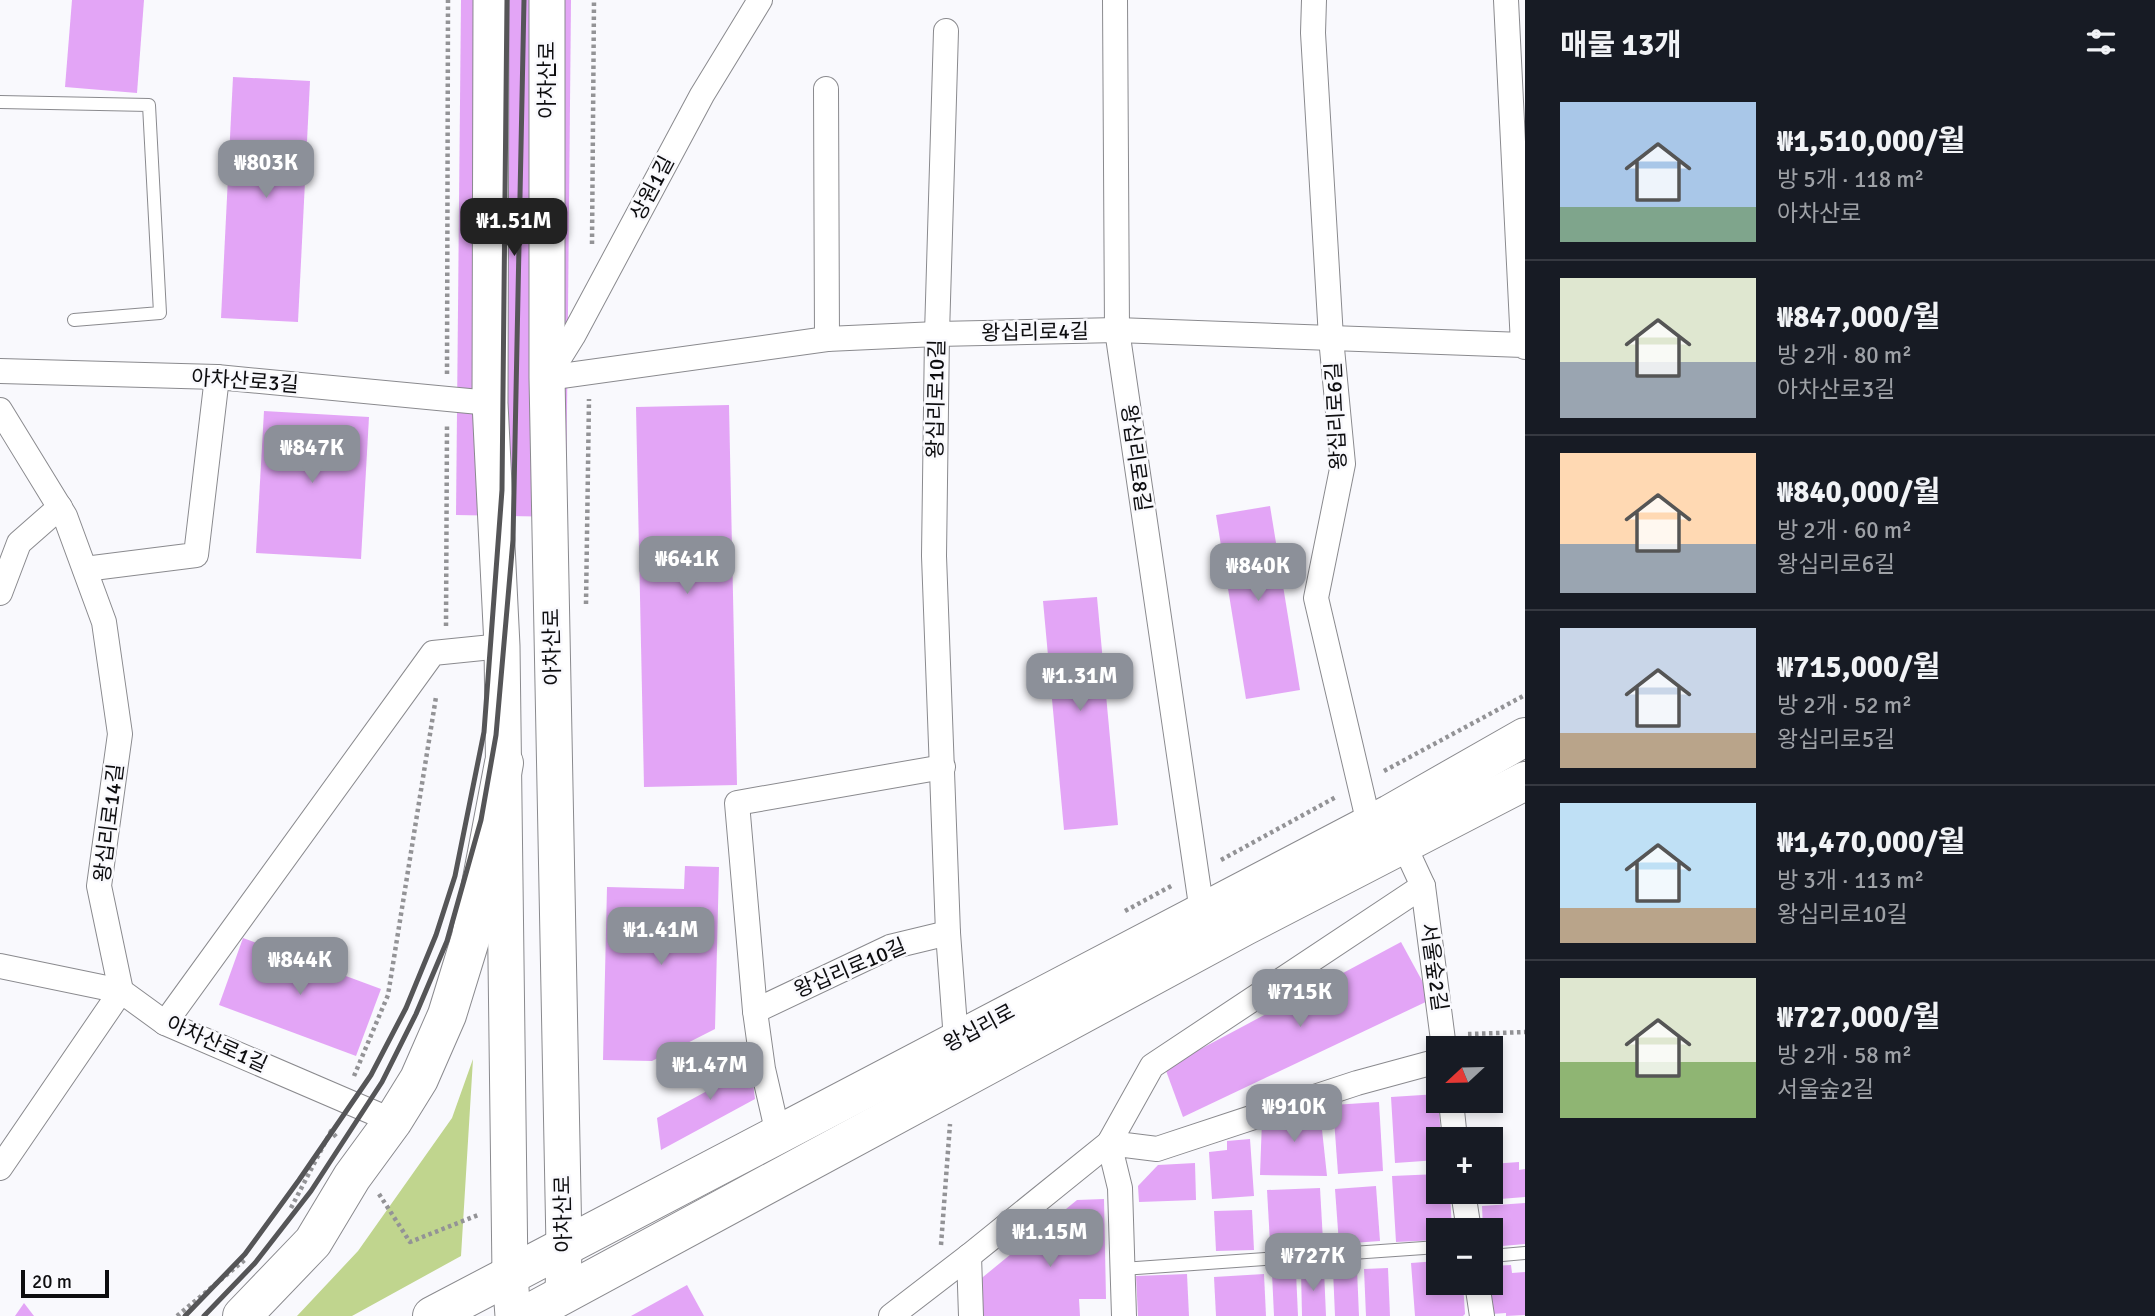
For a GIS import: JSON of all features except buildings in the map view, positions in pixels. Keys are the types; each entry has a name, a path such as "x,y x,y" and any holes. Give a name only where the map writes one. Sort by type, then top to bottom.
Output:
{"main road":[{"path":"491,0 490,403 502,646 510,1275 513,1316"},
{"name":"아차산로","path":"547,0 547,378 563,1295"},
{"name":"왕십리로","path":"432,1316 1369,824 1525,737"},
{"path":"242,1316 313,1242 360,1165 393,1121 419,1079 447,1015 467,950 481,891 504,763"},
{"name":"왕십리로","path":"524,1316 1233,933 1525,781"}],"street":[{"name":"상원1길","path":"547,378 573,336 702,94 760,0"},
{"name":"왕십리로8길","path":"1115,0 1117,330 1202,912"},
{"name":"왕십리로6길","path":"1314,0 1313,33 1331,338 1343,464 1316,598 1369,824"},
{"path":"1506,0 1524,346"},
{"name":"왕십리로10길","path":"946,31 934,556 948,933 956,1040"},
{"path":"826,89 827,339"},
{"name":"왕십리로4길","path":"547,378 827,339 937,334 1117,330 1524,346"},
{"name":"아차산로3길","path":"0,371 218,377 490,403"},
{"path":"85,569 196,555 218,377"},
{"name":"왕십리로14길","path":"0,410 60,507 104,622 120,734 99,886 121,991"},
{"path":"0,593 19,543 60,507"},
{"path":"165,1023 433,653 502,646"},
{"path":"778,1133 763,1069 755,1010 737,803 943,767"},
{"name":"서울숲2길","path":"1404,845 1423,887 1443,1036"},
{"path":"891,1316 970,1256 1109,1143 1152,1066 1423,887"},
{"name":"왕십리로10길","path":"755,1010 890,947 948,933"},
{"name":"아차산로1길","path":"0,966 121,991 165,1023 393,1121"},
{"path":"0,1168 121,991"},
{"path":"1109,1143 1157,1149 1357,1083 1426,1064"},
{"path":"1109,1143 1120,1188 1124,1316"},
{"path":"970,1256 971,1316"},
{"path":"1479,1295 1482,1316"}],"lane":[{"path":"0,102 149,105 160,313 74,320"},
{"path":"1122,1269 1426,1248"},
{"path":"1503,1255 1525,1253"}],"path":[{"path":"289,1210 331,1132 388,995 443,652 446,626 448,0"},
{"path":"592,248 594,0"},
{"path":"586,609 590,372"},
{"path":"1123,912 1525,695"},
{"path":"1489,1036 1525,1032"},
{"path":"939,1280 953,1084"},
{"path":"331,1132 360,1165 410,1242 509,1202"},
{"path":"177,1316 248,1258"}],"green space":[{"path":"473,1059 461,1256 352,1316 297,1316 358,1251 452,1118"}],"railway":[{"path":"185,1316 245,1254 371,1075 406,1008 436,935 455,876 484,732 502,490 507,0"},
{"path":"204,1316 255,1263 311,1191 382,1082 416,1014 447,941 481,820 496,735 513,540 524,0"}]}
